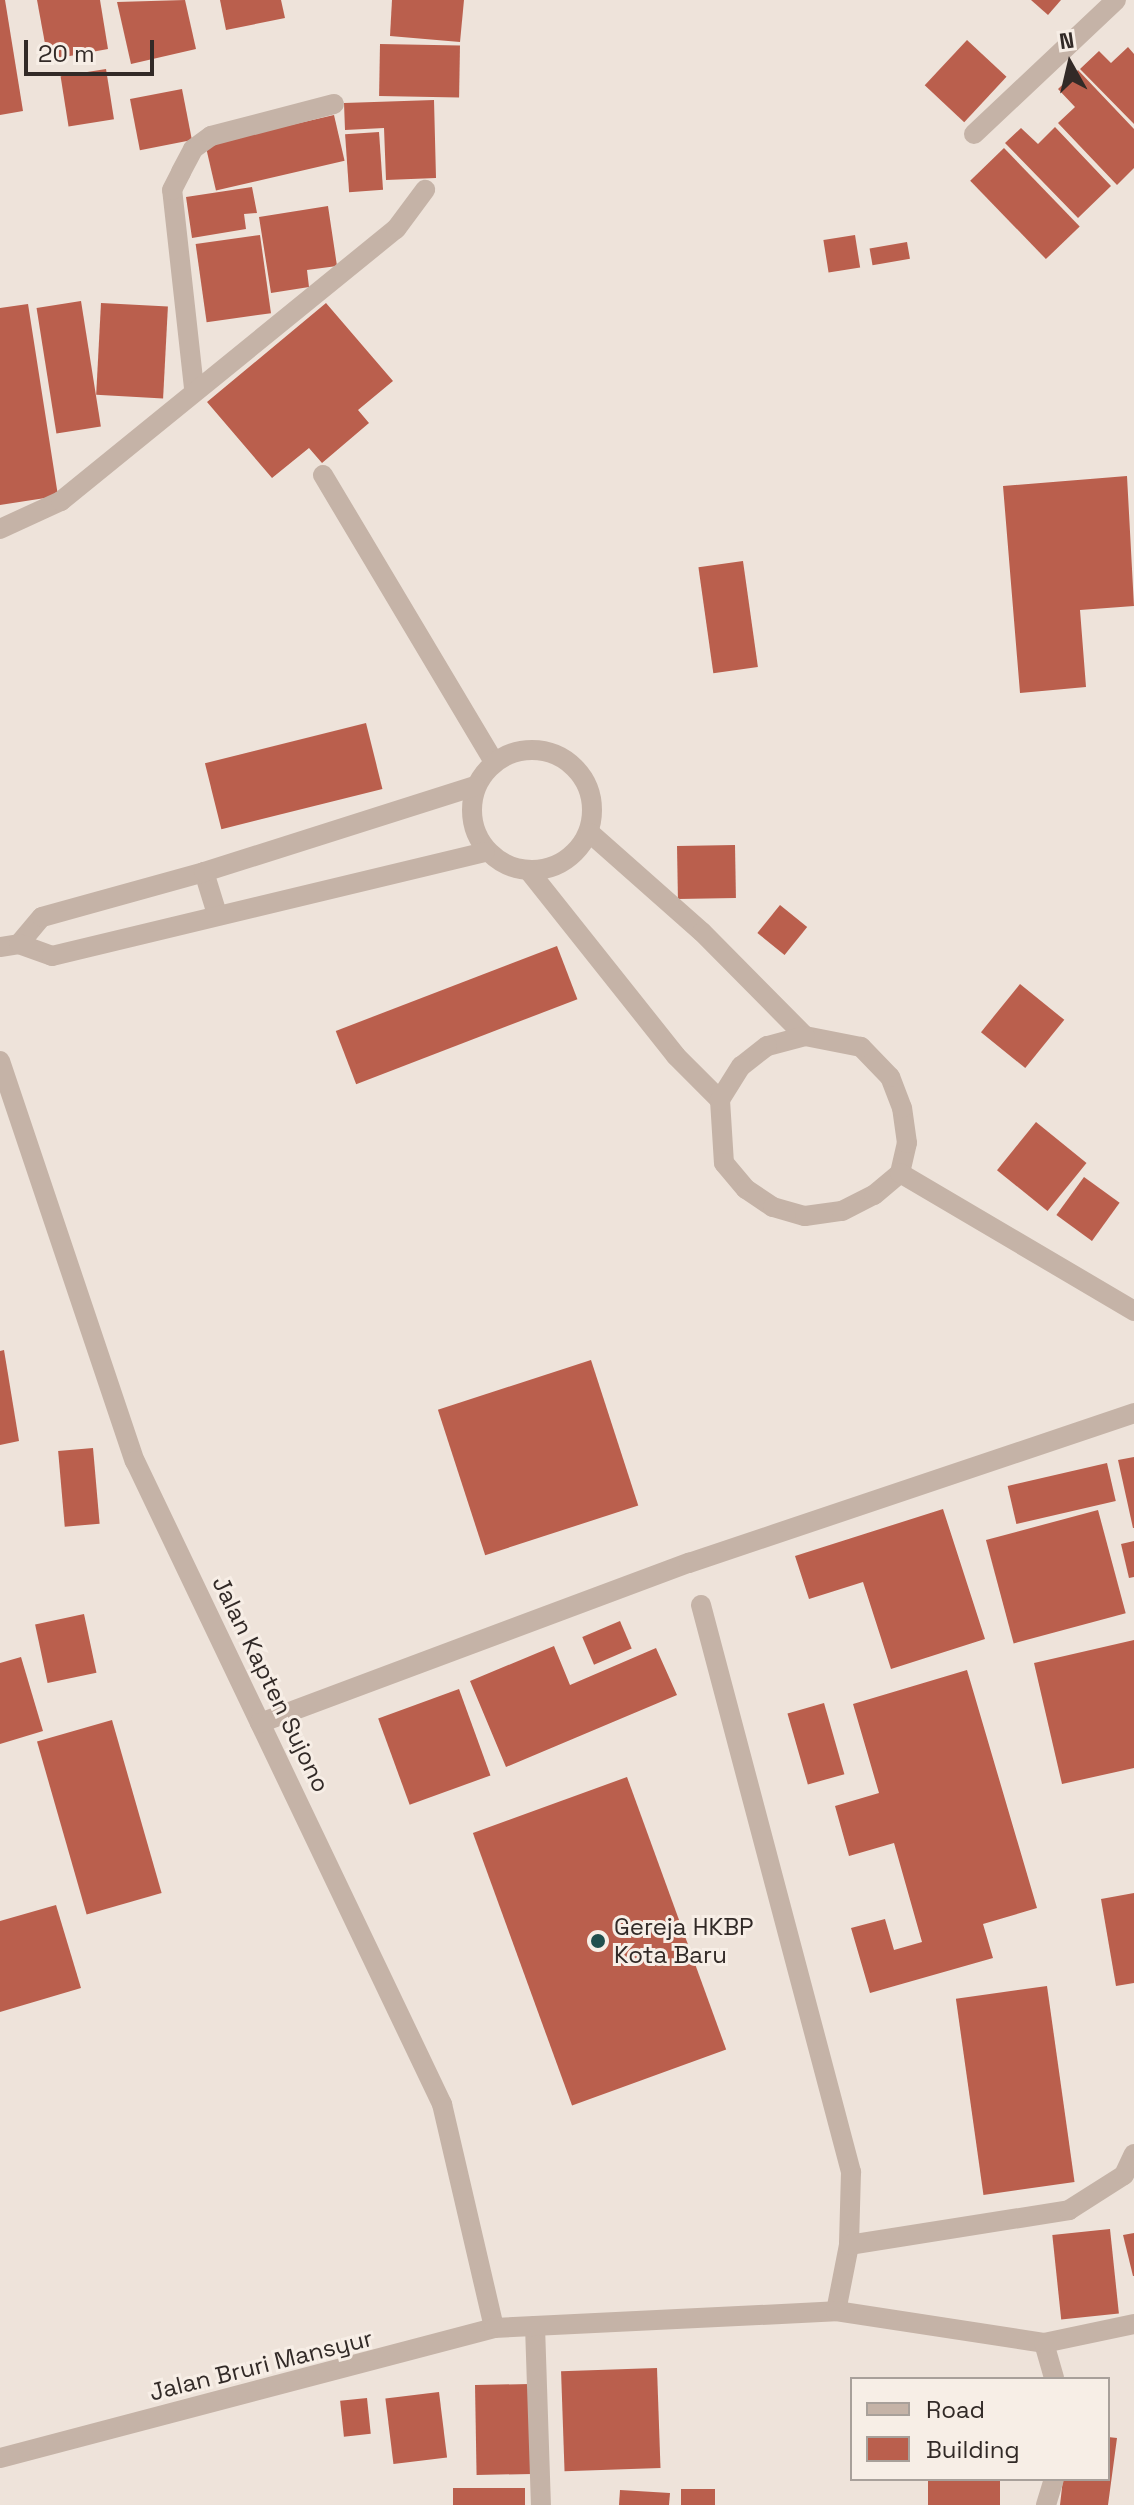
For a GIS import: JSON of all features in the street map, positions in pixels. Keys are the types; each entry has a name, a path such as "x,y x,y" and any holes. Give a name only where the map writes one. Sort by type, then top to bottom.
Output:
{"street":[{"path":"974,134 1116,0"},
{"path":"194,388 172,190 193,149 211,136 334,104"},
{"path":"0,529 61,501 194,388 396,229 425,190"},
{"path":"323,475 493,760"},
{"path":"527,751 559,753 583,772 590,797 590,833 574,854 529,871 505,867 485,852 475,814 475,786 493,760 527,751"},
{"path":"10,946 42,917 204,872 475,786"},
{"path":"590,833 702,932 805,1036"},
{"path":"10,946 52,956 485,852"},
{"path":"529,871 676,1056 720,1100"},
{"path":"204,872 217,914"},
{"path":"805,1036 861,1047 890,1077 907,1143 900,1173 874,1195 842,1211 805,1216 773,1207 746,1189 724,1163 720,1100 741,1066 767,1046 805,1036"},
{"name":"Jalan Kapten Sujono","path":"0,1061 135,1461 442,2104 494,2328"},
{"path":"900,1173 1134,1311"},
{"path":"260,1723 689,1563 1134,1413"},
{"path":"701,1605 851,2172 849,2245 836,2311"},
{"path":"849,2245 1069,2210 1124,2175 1134,2154"},
{"name":"Jalan Bruri Mansyur","path":"0,2458 494,2328 836,2311 1044,2343"},
{"path":"1053,2377 1044,2343 1134,2324"},
{"path":"535,2326 541,2505"},
{"path":"1046,2505 1053,2481"}],"building":[{"path":"0,0 5,0 23,111 0,115"},
{"path":"37,0 100,0 108,49 48,60"},
{"path":"185,0 196,49 131,64 117,2"},
{"path":"220,0 281,0 285,18 226,30"},
{"path":"392,0 464,0 460,42 390,36"},
{"path":"1031,0 1061,0 1048,15"},
{"path":"967,40 1006,77 964,122 925,85"},
{"path":"380,44 460,45 459,97 379,96"},
{"path":"1128,47 1134,54 1134,124 1080,69 1099,51 1111,63"},
{"path":"106,69 114,119 69,127 61,76"},
{"path":"1078,70 1134,129 1134,168 1117,185 1058,123 1075,107 1058,89"},
{"path":"182,89 192,140 140,150 130,99"},
{"path":"434,100 436,178 386,180 384,128 345,130 344,103"},
{"path":"334,115 345,161 216,190 205,145"},
{"path":"1055,127 1111,186 1078,218 1005,143 1021,128 1038,144"},
{"path":"379,132 383,190 349,192 345,134"},
{"path":"1004,148 1080,226 1046,259 970,181"},
{"path":"252,187 257,213 244,214 246,229 192,238 186,197"},
{"path":"328,206 337,266 307,270 309,287 271,293 259,217"},
{"path":"260,235 271,313 207,322 196,244"},
{"path":"855,235 860,268 829,273 823,240"},
{"path":"907,242 910,259 873,265 870,249"},
{"path":"81,301 101,426 56,433 37,308"},
{"path":"101,303 168,307 163,398 96,395"},
{"path":"326,303 393,381 358,410 369,423 322,463 309,448 272,478 207,402"},
{"path":"28,304 58,496 0,505 0,308"},
{"path":"1127,476 1134,606 1080,610 1086,687 1020,693 1003,486"},
{"path":"743,561 758,667 713,673 698,567"},
{"path":"366,723 382,789 221,829 205,763"},
{"path":"735,845 736,898 678,899 677,846"},
{"path":"780,905 807,927 785,955 757,933"},
{"path":"557,946 577,999 356,1084 336,1031"},
{"path":"1020,984 1064,1020 1025,1068 981,1032"},
{"path":"1036,1122 1087,1163 1047,1211 997,1170"},
{"path":"1084,1177 1120,1203 1092,1241 1056,1215"},
{"path":"4,1350 19,1441 0,1445 0,1351"},
{"path":"591,1360 638,1506 485,1555 438,1410"},
{"path":"93,1448 100,1524 65,1527 58,1451"},
{"path":"1134,1457 1134,1528 1133,1528 1118,1460"},
{"path":"1107,1463 1116,1501 1016,1524 1008,1486"},
{"path":"943,1509 985,1639 891,1669 863,1582 809,1599 795,1556"},
{"path":"1098,1510 1126,1613 1014,1643 986,1540"},
{"path":"1134,1541 1134,1577 1129,1578 1121,1544"},
{"path":"84,1614 96,1673 48,1683 35,1624"},
{"path":"620,1621 632,1649 594,1665 582,1637"},
{"path":"1134,1640 1134,1768 1062,1784 1034,1663"},
{"path":"554,1646 570,1685 656,1648 677,1695 506,1767 470,1681"},
{"path":"21,1657 43,1731 0,1744 0,1663"},
{"path":"967,1670 1037,1908 983,1924 993,1958 870,1993 851,1928 885,1919 894,1950 922,1942 894,1843 849,1856 835,1806 879,1793 853,1704"},
{"path":"459,1689 490,1775 410,1805 378,1718"},
{"path":"824,1703 844,1774 808,1785 787,1713"},
{"path":"112,1720 162,1893 87,1915 37,1741"},
{"name":"Gereja HKBP Kota Baru","path":"627,1777 726,2050 572,2106 473,1833"},
{"path":"1134,1893 1134,1983 1116,1986 1101,1899"},
{"path":"56,1905 81,1988 0,2012 0,1921"},
{"path":"1047,1986 1075,2182 983,2195 956,1999"},
{"path":"1110,2229 1119,2314 1061,2320 1052,2235"},
{"path":"1134,2233 1134,2276 1133,2276 1123,2235"},
{"path":"657,2368 660,2468 565,2471 561,2371"},
{"path":"530,2384 532,2474 477,2475 475,2385"},
{"path":"439,2392 447,2458 393,2464 385,2399"},
{"path":"367,2398 371,2434 344,2437 340,2401"},
{"path":"1110,2437 1117,2438 1108,2505 1060,2505 1063,2481 1110,2481"},
{"path":"928,2481 1000,2481 1000,2505 928,2505"},
{"path":"453,2488 525,2488 525,2505 453,2505"},
{"path":"681,2489 715,2489 715,2505 681,2505"},
{"path":"620,2490 670,2493 669,2505 619,2505"}],"place":[{"name":"Gereja HKBP Kota Baru","path":"598,1941"}]}
